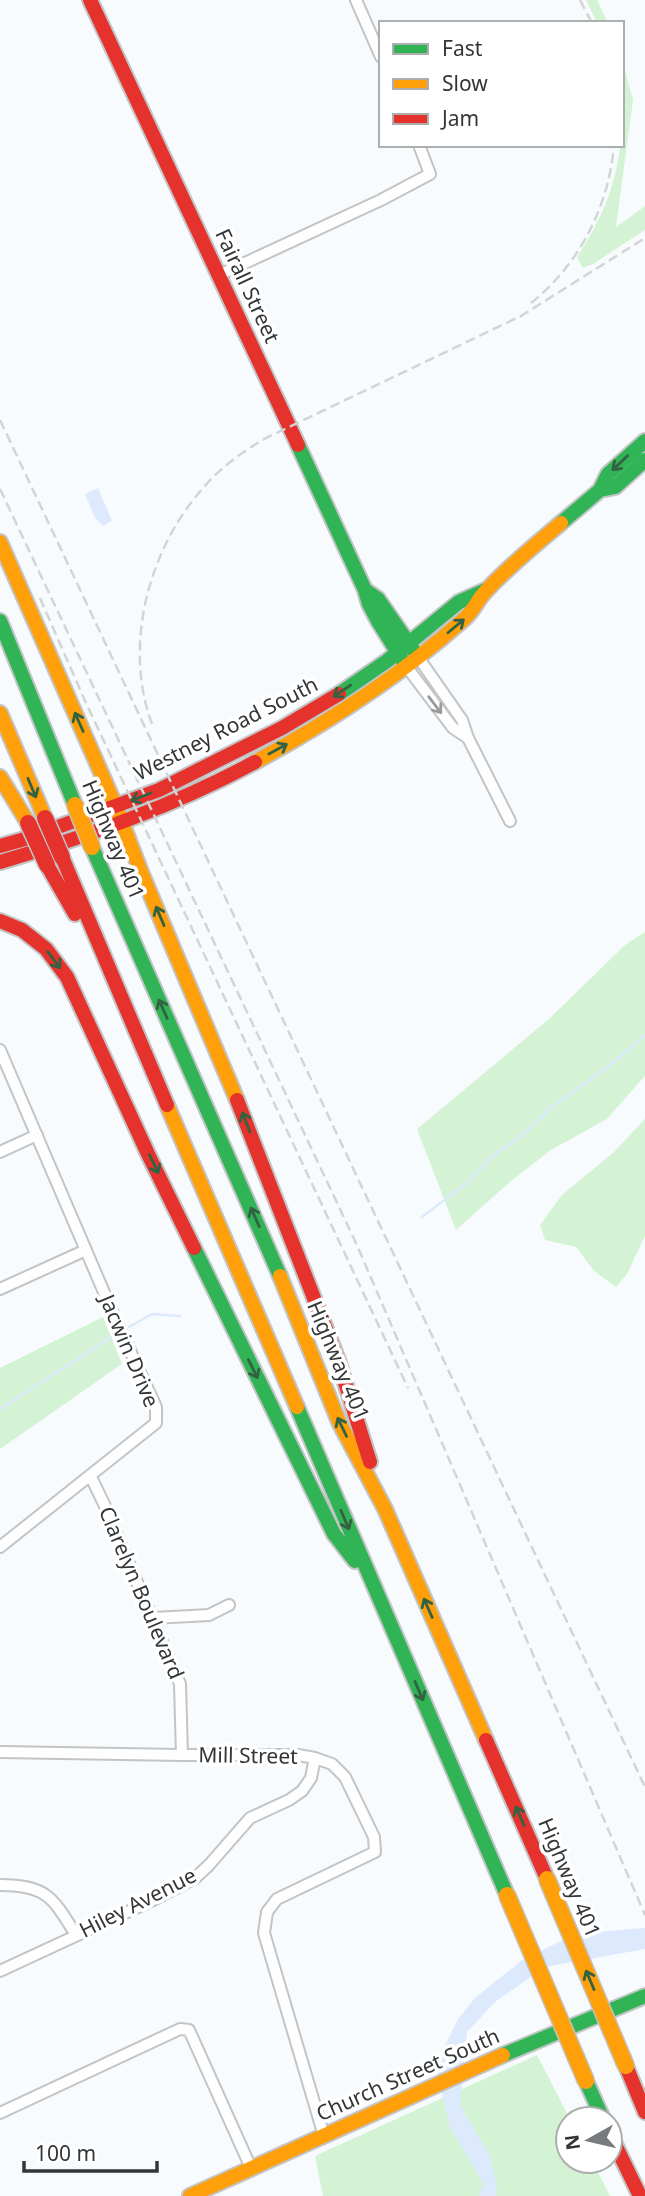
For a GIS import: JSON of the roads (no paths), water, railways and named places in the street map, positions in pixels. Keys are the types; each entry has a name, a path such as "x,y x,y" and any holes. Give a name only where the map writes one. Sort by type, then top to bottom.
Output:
{"main road":[{"name":"Fairall Street","path":"90,0 365,590 378,599 408,655"},
{"name":"Westney Road South","path":"0,862 122,823 252,764 355,703 408,655 459,602 487,589 600,489 608,474 645,441"},
{"name":"Westney Road South","path":"600,489 615,487 645,460"},
{"path":"0,542 116,807 234,1091 338,1360 385,1509"},
{"name":"Highway 401","path":"0,621 92,846 276,1266 340,1422 385,1509 547,1879 645,2112"},
{"name":"Westney Road South","path":"0,846 159,790 282,728 408,655"},
{"path":"0,713 44,818 54,861"},
{"path":"0,777 54,861 95,939 597,2105"},
{"path":"0,921 22,930 46,949 67,977 148,1153 334,1534 372,1583"},
{"name":"Church Street South","path":"190,2196 493,2059 645,1996"},
{"path":"624,2164 639,2196"}],"street":[{"path":"356,0 379,52"},
{"path":"219,275 430,174 420,147"},
{"path":"408,655 462,720 468,738 510,821"},
{"name":"Jacwin Drive","path":"0,1050 156,1407 156,1423 0,1547"},
{"path":"0,1152 37,1135"},
{"path":"0,1289 86,1250"},
{"name":"Clarelyn Boulevard","path":"90,1475 180,1684 182,1755"},
{"path":"153,1618 209,1615 229,1605"},
{"name":"Mill Street","path":"0,1752 298,1755 331,1764 345,1777 374,1837 374,1852 277,1899 267,1912 264,1933 324,2136"},
{"name":"Hiley Avenue","path":"0,1971 195,1878 250,1818 302,1791 311,1778 315,1758"},
{"path":"0,1885 38,1889 58,1906 76,1935"},
{"path":"0,2113 180,2029 189,2030 251,2168"}],"water":[{"path":"98,488 112,521 103,526 95,518 85,494"},
{"path":"645,1928 645,1949 545,1967 495,2002 467,2032 460,2105 489,2154 497,2184 496,2196 479,2196 483,2183 450,2127 438,2077 443,2050 458,2019 475,1998 521,1961 561,1941 595,1932"}],"waterway":[{"path":"422,1217 468,1182 493,1156 524,1134 553,1106 612,1064 645,1035"},
{"path":"129,1327 152,1314 180,1316"},
{"path":"0,1409 116,1334"}],"railway":[{"path":"580,0 591,21"},
{"path":"531,303 564,271 589,233 606,190 614,147"},
{"path":"152,724 140,663 146,600 155,569 168,540 184,513 217,473 266,438 521,316 645,238"},
{"path":"0,420 645,1787"},
{"path":"0,489 356,1243 645,1915"},
{"path":"40,598 86,703 408,1388"}]}
